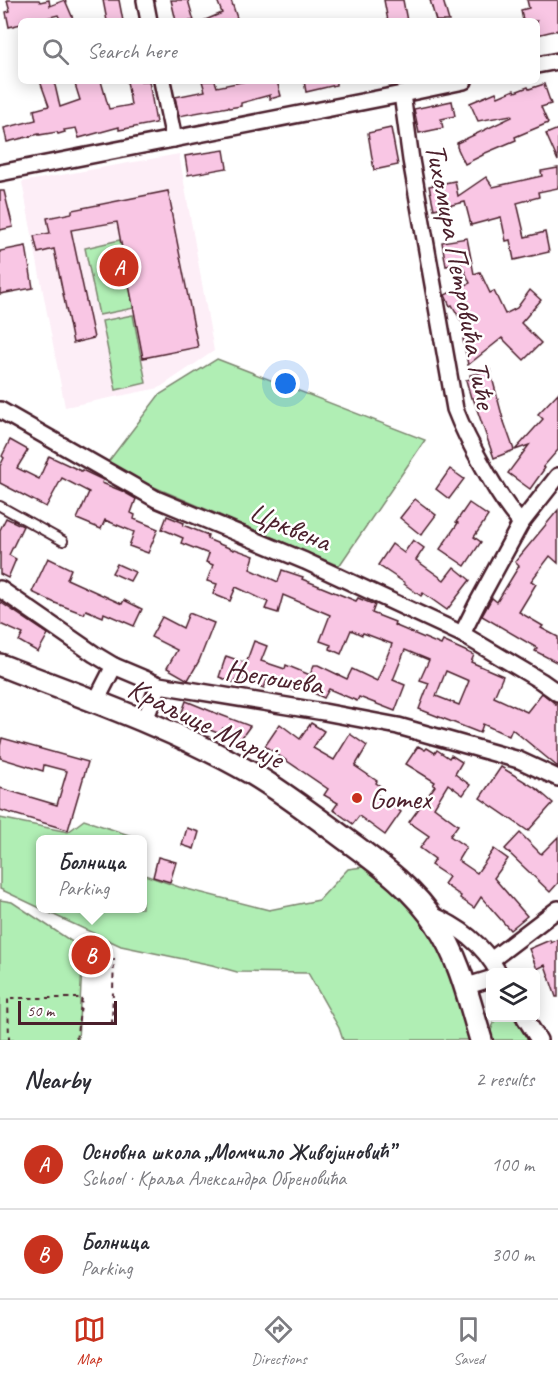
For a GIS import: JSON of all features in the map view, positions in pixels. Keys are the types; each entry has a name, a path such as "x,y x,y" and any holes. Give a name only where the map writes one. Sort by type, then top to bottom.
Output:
{"street":[{"path":"145,0 148,18"},
{"path":"540,64 558,61"},
{"path":"163,84 174,139"},
{"path":"0,173 450,84"},
{"name":"Тихомира Петровића Тиће","path":"402,94 411,160 455,409 463,430 494,487 521,524"},
{"name":"Црквена","path":"1,412 156,499 305,561 462,634 558,693"},
{"path":"462,634 521,524 558,476"},
{"name":"Његошева","path":"0,589 114,666 159,685 398,726 519,760 558,778"},
{"name":"Краљице Марије","path":"0,665 144,722 222,757 267,783 388,871 416,897 445,937 458,967 481,1040"},
{"path":"95,703 114,666"},
{"path":"144,722 159,685"},
{"path":"430,914 458,927 480,946 495,966 558,909"},
{"path":"464,987 486,980"},
{"path":"528,1022 539,1040"}],"lane":[{"path":"0,506 63,541"}],"path":[{"path":"112,1024 114,958"},
{"path":"9,1040 8,999 82,998 76,1040"}],"shaded area":[{"path":"179,154 214,351 159,388 65,407 22,182"}],"green space":[{"path":"120,240 134,308 99,315 85,248"},
{"path":"133,315 146,383 116,390 102,321"},
{"path":"217,359 425,440 339,566 105,466 159,395"},
{"path":"0,818 68,832 84,820 129,835 36,835 36,906 0,889"},
{"path":"370,866 441,944 472,1040 343,1040 339,1028 308,973 237,972 121,946 50,913 147,913 147,876 179,887 269,910 319,900 348,869"},
{"path":"0,900 12,902 83,949 78,1040 0,1040"},
{"path":"494,1022 517,1022 528,1040 489,1040"}],"building":[{"path":"7,0 39,0 40,2 49,0 50,6 65,0 73,18 60,18 58,15 46,18 18,18 18,25 9,27 6,12 10,11"},
{"path":"103,0 119,0 122,18 106,18"},
{"path":"171,0 188,0 193,18 175,18"},
{"path":"217,0 231,0 237,18 210,18 222,13"},
{"path":"384,0 403,0 406,18 387,18"},
{"path":"430,0 443,0 448,18 435,18"},
{"path":"527,0 558,0 558,30 540,34 540,18 522,18 521,10 529,8"},
{"path":"41,84 55,84 60,107 80,100 75,84 102,84 109,109 131,105 128,84 150,84 156,123 119,130 119,127 79,138 76,128 64,130 65,132 58,134 57,132 39,134 7,142 4,128 36,120 34,110 49,106"},
{"path":"203,84 216,84 217,87 232,84 278,84 281,96 270,99 270,95 241,103 241,106 179,116 175,97 205,91"},
{"path":"305,84 336,84 336,85 306,92"},
{"path":"544,84 551,104 541,107 548,123 515,137 516,140 465,164 457,143 512,117 511,115 478,121 470,103 496,92 498,97 514,90 515,92"},
{"path":"452,101 455,116 441,119 443,128 419,133 414,109"},
{"path":"391,128 398,165 374,170 368,133"},
{"path":"558,129 558,161 546,134"},
{"path":"224,150 227,168 188,175 185,156"},
{"path":"558,168 558,188 538,192 539,197 517,203 525,237 545,232 549,252 514,260 510,240 506,241 501,217 471,225 465,202 434,209 429,186 455,181 458,196 486,177 493,187 542,176 541,171"},
{"path":"0,191 4,191 13,227 0,230"},
{"path":"168,191 198,347 143,358 117,222 71,230 94,338 73,343 54,249 38,253 34,236 50,233 47,218 72,213 72,210"},
{"path":"467,238 474,274 480,272 490,293 494,291 505,314 517,308 530,290 541,300 521,323 541,343 524,360 502,338 468,365 463,339 469,335 445,295 470,283 461,263 446,266 442,242"},
{"path":"26,246 33,288 0,294 0,251"},
{"path":"490,370 514,450 494,458 466,380 471,379 470,375"},
{"path":"558,393 558,450 543,467 545,468 530,489 508,473 529,445 515,450 543,419 538,414"},
{"path":"10,440 28,450 17,468 39,479 49,456 103,480 102,483 136,499 131,513 135,515 134,519 158,529 148,553 129,546 134,532 105,520 101,529 77,519 89,492 62,478 46,507 0,483 0,466 4,458 2,456"},
{"path":"450,469 464,479 449,499 436,489"},
{"path":"415,499 436,515 421,535 400,518"},
{"path":"469,503 488,516 474,537 481,542 465,566 440,549"},
{"path":"558,510 558,563 550,556 531,581 536,584 519,612 558,637 558,663 535,651 537,648 482,616 492,598 497,602 519,566 515,562"},
{"path":"167,516 208,535 207,539 254,556 250,569 278,582 282,570 356,601 358,598 375,605 372,613 395,622 394,625 441,645 443,641 474,655 471,662 503,676 494,697 527,712 542,693 558,706 558,767 512,729 509,736 483,724 480,733 419,709 429,683 420,680 429,660 405,650 393,680 405,685 395,711 359,697 357,701 329,689 324,698 297,685 294,691 267,680 264,688 237,678 235,683 219,677 226,656 246,663 254,641 267,646 261,661 285,669 286,665 310,675 314,665 318,665 347,679 352,669 377,681 392,644 351,630 341,654 330,649 331,645 320,641 330,615 283,595 278,613 265,609 268,602 236,587 230,601 213,594 217,584 207,581 213,565 206,562 209,554 181,543 183,538 162,529","holes":["446,671 469,681 459,705 436,696"]},
{"path":"6,518 23,526 9,555 16,559 8,578 0,574 0,530"},
{"path":"413,540 424,548 416,560 444,580 454,567 470,580 447,610 423,593 421,596 378,565 392,544 404,553"},
{"path":"48,558 71,569 67,579 122,604 124,600 142,609 134,626 104,613 103,617 86,610 84,614 32,592"},
{"path":"117,564 135,572 130,581 112,573"},
{"path":"0,602 48,634 38,652 19,641 23,634 0,624"},
{"path":"189,613 214,623 199,661 188,680 167,668 177,650 151,637 162,617 183,628"},
{"path":"186,701 250,726 240,740 223,728 220,734 205,728 206,725 181,715"},
{"path":"311,723 324,731 313,748 334,760 350,734 367,746 355,766 377,781 376,783 380,786 375,793 401,812 385,835 359,816 353,824 333,810 338,803 324,795 328,789 265,746 280,724 300,739"},
{"path":"2,738 88,762 68,830 0,810 0,788 57,805 67,771 44,765 43,771 0,758"},
{"path":"418,746 435,753 437,750 449,758 451,755 462,762 455,774 470,785 463,795 448,784 434,807 458,825 450,836 466,847 458,860 477,873 494,849 508,859 494,878 527,916 510,930 481,897 474,908 444,884 449,877 431,865 435,859 420,848 429,836 409,822 435,786 433,785 435,782 406,764"},
{"path":"501,767 537,789 553,803 528,831 480,798"},
{"path":"187,828 199,832 194,849 182,845"},
{"path":"520,833 541,854 558,837 558,883 550,892 505,849"},
{"path":"158,857 176,862 170,882 153,877"},
{"path":"558,939 558,997 556,997 545,965 537,968 529,949 550,940 551,943"}],"place":[{"name":"Основна школа „Момчило Живојиновић”","path":"119,267"},
{"name":"Gomex","path":"357,798"},
{"name":"Болница","path":"91,955"}]}
